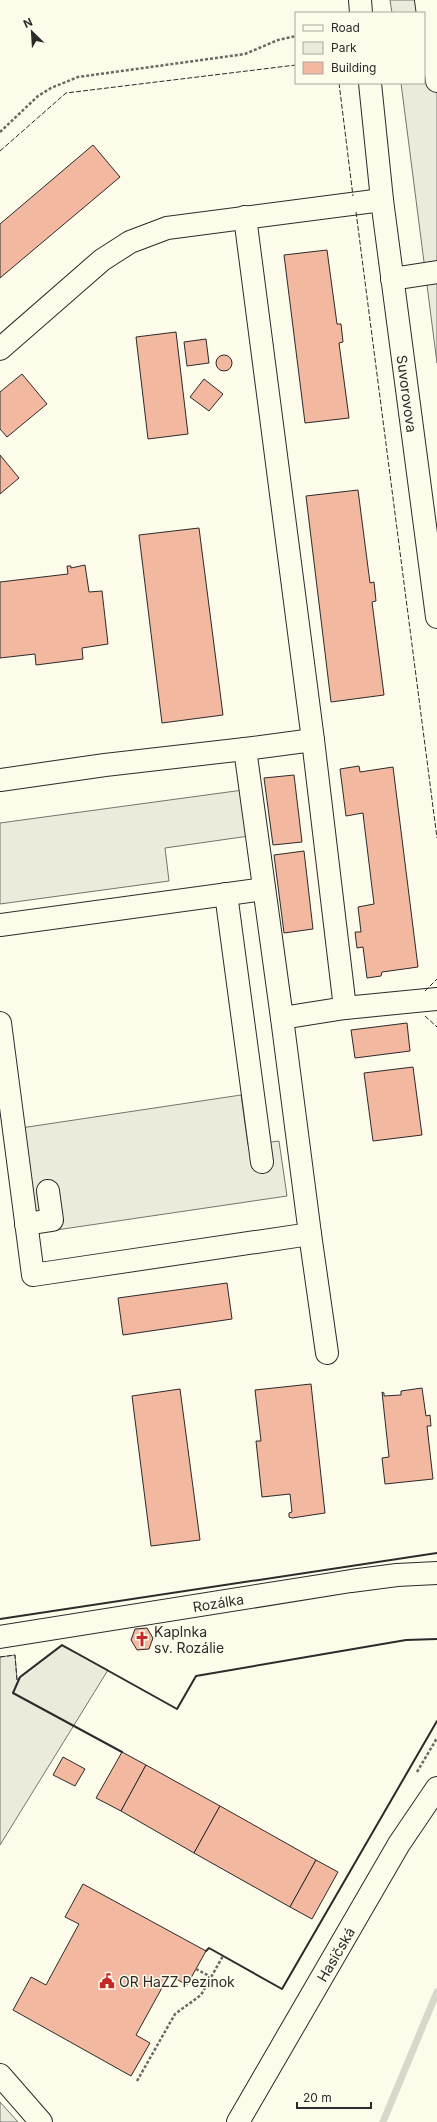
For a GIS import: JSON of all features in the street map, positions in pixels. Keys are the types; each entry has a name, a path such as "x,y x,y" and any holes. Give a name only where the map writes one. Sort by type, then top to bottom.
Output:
{"street":[{"path":"360,0 361,12"},
{"path":"426,0 437,81"},
{"name":"Suvorovova","path":"370,84 392,279 430,508 437,617"},
{"path":"0,349 102,260 130,242 167,228 382,200"},
{"path":"245,217 313,740 345,1008"},
{"path":"392,279 437,272"},
{"path":"0,780 105,765 313,740"},
{"path":"245,749 327,1353"},
{"path":"0,925 264,889"},
{"path":"226,894 262,1162"},
{"path":"282,1018 345,1008 437,999"},
{"path":"0,1023 33,1275 310,1234"},
{"path":"26,1224 52,1220 48,1191"},
{"name":"Rozálka","path":"0,1637 350,1581 397,1575 437,1574"},
{"name":"Hasičská","path":"238,2122 399,1844 437,1788"},
{"path":"0,2075 41,2122"}],"path":[{"path":"0,132 38,96 51,88 78,77 245,54 278,40 295,36"},
{"path":"137,2080 175,2014 201,1995 223,1956"},
{"path":"196,1969 211,1977"}],"green space":[{"path":"390,0 437,0 437,363 401,84 425,84 425,12 392,12"},
{"path":"62,1646 108,1670 0,1845 0,1657 15,1655 17,1680"},
{"path":"0,2102 18,2122 0,2122"}],"shaded area":[{"path":"243,790 249,836 165,848 169,881 0,904 0,823"},
{"path":"241,1095 248,1145 279,1141 287,1196 36,1233 21,1128"}],"building":[{"path":"93,145 120,177 0,278 0,224"},
{"path":"327,250 337,324 341,324 343,342 339,343 349,418 305,423 284,255"},
{"path":"176,332 188,434 148,439 136,337"},
{"path":"206,339 209,363 187,366 184,342"},
{"path":"224,355 231,360 232,363 227,370 224,371 217,366 216,363 221,356"},
{"path":"22,374 47,404 7,437 0,429 0,392"},
{"path":"204,379 223,394 209,411 190,397"},
{"path":"0,455 19,478 0,494"},
{"path":"358,490 370,583 374,582 376,601 372,602 384,695 331,702 306,496"},
{"path":"199,528 223,715 162,723 139,535"},
{"path":"85,565 89,592 102,591 108,644 82,648 83,659 36,665 35,654 0,658 0,582 68,574 67,566 71,566 71,568"},
{"path":"359,766 360,772 393,767 418,967 382,972 381,976 367,978 363,947 357,948 355,932 361,932 358,907 374,904 363,813 346,816 340,769"},
{"path":"294,775 302,842 273,845 264,778"},
{"path":"304,851 313,929 284,933 274,855"},
{"path":"407,1023 410,1051 355,1058 351,1030"},
{"path":"413,1067 422,1135 373,1141 364,1073"},
{"path":"227,1283 232,1319 123,1335 118,1298"},
{"path":"311,1384 325,1513 292,1518 289,1517 289,1513 292,1512 290,1494 262,1497 256,1441 261,1441 255,1390"},
{"path":"422,1388 426,1416 430,1415 431,1426 427,1426 433,1479 385,1484 382,1458 389,1457 382,1392 384,1393 384,1396 401,1395 401,1391"},
{"path":"180,1389 200,1540 151,1546 132,1396"},
{"name":"Kaplnka sv. Rozálie","path":"147,1628 153,1638 149,1649 137,1650 131,1640 135,1629"},
{"path":"122,1752 146,1765 121,1811 96,1798"},
{"path":"63,1757 85,1769 75,1786 53,1775"},
{"path":"146,1765 220,1806 194,1853 121,1811"},
{"path":"220,1806 316,1860 290,1907 194,1853"},
{"path":"316,1860 338,1872 312,1919 290,1907"},
{"name":"OR HaZZ Pezinok","path":"83,1884 206,1951 187,1985 169,1975 136,2035 150,2043 131,2076 13,2010 31,1977 46,1985 79,1924 65,1917"}],"waterway":[{"path":"383,2122 437,1992"}],"fence":[{"path":"0,151 66,93 295,65"},
{"path":"339,84 353,196"},
{"path":"356,212 437,838"},
{"path":"425,991 437,979"},
{"path":"425,1016 437,1027"},
{"path":"0,1657 15,1655 17,1680"}],"wall":[{"path":"0,1619 437,1553"},
{"path":"122,1752 13,1693 20,1677 62,1645 177,1709 196,1676 406,1640 437,1639"},
{"path":"206,1951 209,1948 282,1989 437,1721"}],"place":[{"name":"Kaplnka sv. Rozálie","path":"142,1639"},
{"name":"OR HaZZ Pezinok","path":"107,1981"}]}
